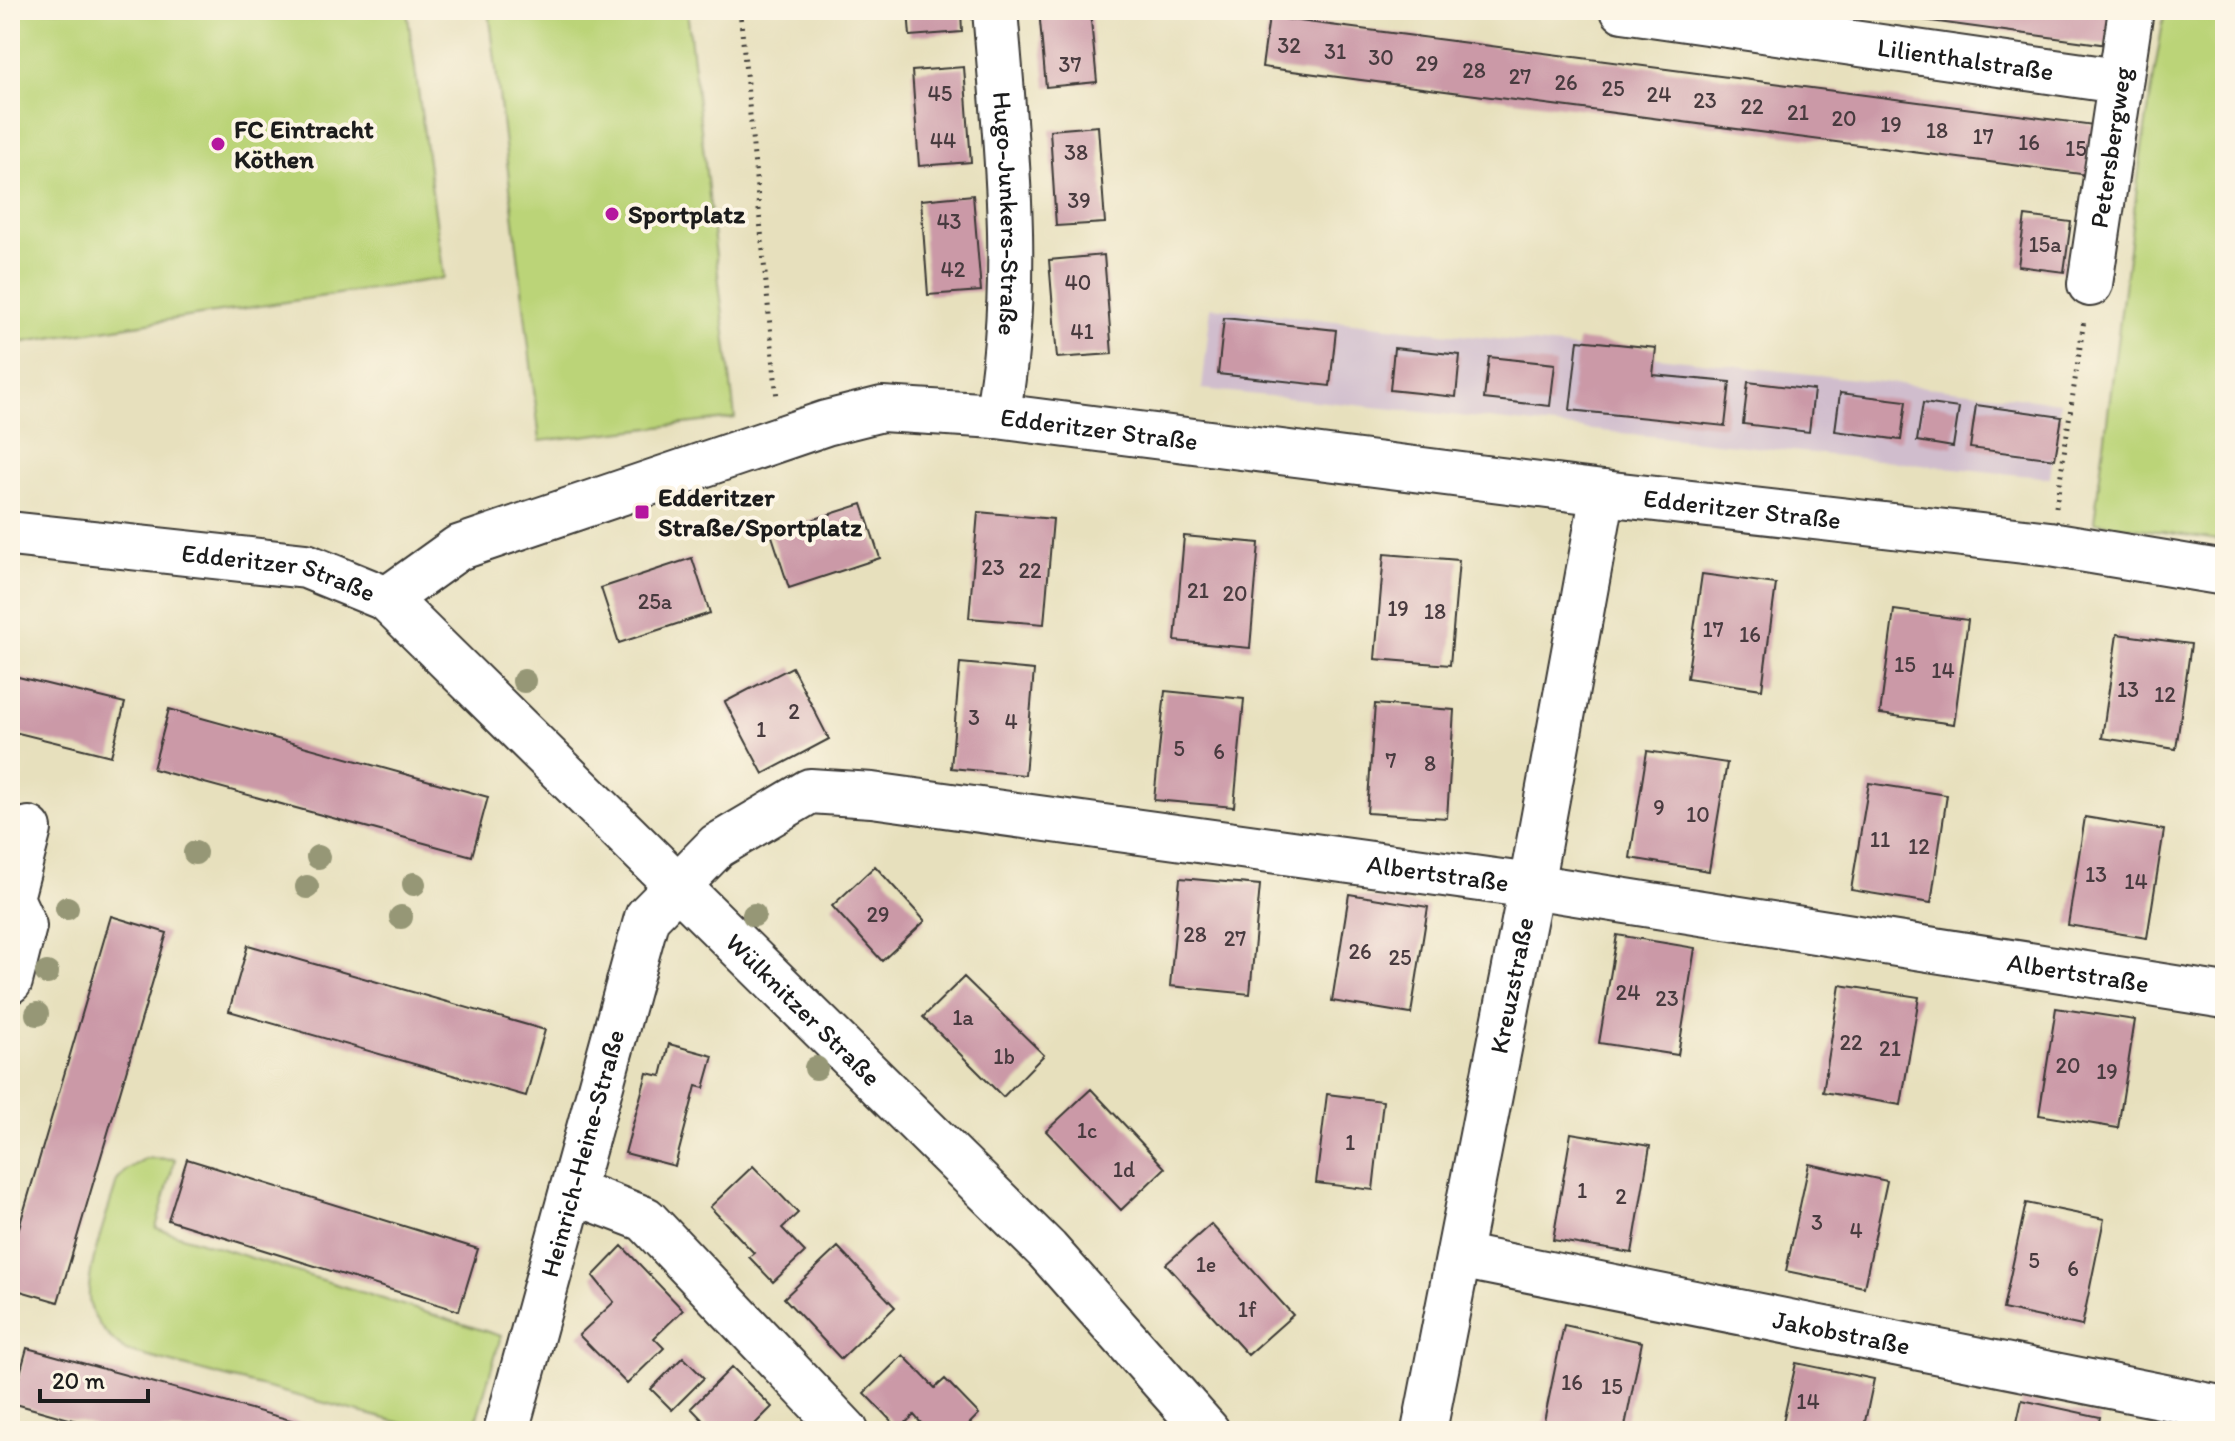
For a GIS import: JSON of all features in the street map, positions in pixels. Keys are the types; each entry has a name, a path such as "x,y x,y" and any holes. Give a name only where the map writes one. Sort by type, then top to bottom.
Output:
{"street":[{"name":"Hugo-Junkers-Straße","path":"995,10 1007,150 1010,293 997,416"},
{"name":"Lilienthalstraße","path":"1623,10 2118,81"},
{"name":"Petersbergweg","path":"2090,284 2131,10"},
{"name":"Edderitzer Straße","path":"10,534 306,566 387,599 458,548 782,438 882,409 997,416 1603,493 2050,544 2225,573"},
{"name":"Kreuzstraße","path":"1424,1431 1531,886 1603,493"},
{"name":"Wülknitzer Straße","path":"387,599 1047,1250 1207,1431"},
{"name":"Albertstraße","path":"676,884 717,846 810,791 872,795 1531,886 2225,996"},
{"path":"10,981 24,926 11,898 29,829"},
{"name":"Heinrich-Heine-Straße","path":"506,1431 647,917 676,884"},
{"path":"572,1191 645,1219 846,1431"},
{"name":"Jakobstraße","path":"1459,1256 2225,1409"}],"path":[{"path":"740,10 782,438"},
{"path":"2050,544 2090,284"}],"shaded area":[{"path":"1211,307 2060,402 2050,478 1202,389"}],"green space":[{"name":"FC Eintracht Köthen","path":"10,10 407,10 444,278 10,344"},
{"name":"Sportplatz","path":"489,10 687,10 735,418 540,441"},
{"path":"2165,10 2225,10 2225,541 2094,522 2142,148"},
{"path":"146,1158 175,1159 156,1228 501,1336 473,1431 432,1431 120,1347 94,1315 89,1296 90,1281 97,1245 117,1181 126,1170"}],"building":[{"path":"908,10 961,10 962,32 910,36"},
{"path":"1039,10 1090,10 1097,82 1046,87"},
{"path":"1850,10 2112,10 2108,45"},
{"path":"1269,17 2102,126 2096,176 1262,67"},
{"path":"964,67 971,162 919,166 912,71"},
{"path":"1098,126 1105,223 1056,226 1050,130"},
{"path":"973,195 981,291 928,295 921,200"},
{"path":"2025,216 2071,222 2064,272 2018,266"},
{"path":"1104,255 1112,354 1057,358 1049,260"},
{"path":"1224,318 1336,330 1330,386 1218,374"},
{"path":"1578,340 1656,348 1653,375 1730,382 1725,426 1570,410"},
{"path":"1394,348 1460,355 1456,397 1390,390"},
{"path":"1489,357 1555,364 1550,406 1484,399"},
{"path":"1748,382 1814,390 1809,432 1743,424"},
{"path":"1840,393 1906,401 1901,440 1835,431"},
{"path":"1923,403 1959,408 1953,447 1917,441"},
{"path":"1976,405 2062,417 2055,459 1970,448"},
{"path":"862,504 880,558 789,588 771,533"},
{"path":"978,512 1053,519 1044,624 969,618"},
{"path":"1184,536 1259,543 1250,648 1175,641"},
{"path":"1384,554 1459,560 1450,665 1375,659"},
{"path":"692,558 710,613 619,643 601,588"},
{"path":"1702,574 1776,584 1762,689 1687,678"},
{"path":"1894,610 1968,620 1954,724 1880,714"},
{"path":"2117,634 2191,644 2176,749 2102,738"},
{"path":"960,663 1034,670 1025,775 951,768"},
{"path":"792,667 829,739 763,774 725,702"},
{"path":"10,675 125,703 111,756 10,731"},
{"path":"1165,691 1244,699 1234,807 1154,800"},
{"path":"1375,704 1454,710 1447,818 1367,813"},
{"path":"169,709 488,797 472,856 153,769"},
{"path":"1647,751 1727,763 1709,871 1630,858"},
{"path":"1869,783 1947,795 1931,903 1851,890"},
{"path":"2085,817 2164,830 2147,938 2068,925"},
{"path":"875,866 925,921 882,961 832,906"},
{"path":"1180,878 1260,885 1250,994 1170,986"},
{"path":"1349,894 1428,907 1411,1014 1332,1001"},
{"path":"111,916 167,933 58,1302 10,1288 10,1258"},
{"path":"1617,935 1695,948 1678,1055 1599,1043"},
{"path":"248,945 545,1030 526,1096 229,1011"},
{"path":"964,977 1044,1055 1003,1097 923,1017"},
{"path":"1840,985 1919,997 1901,1105 1823,1092"},
{"path":"2056,1008 2135,1020 2118,1128 2039,1115"},
{"path":"669,1044 713,1056 704,1088 696,1086 675,1166 625,1153 647,1073 661,1076"},
{"path":"1091,1089 1165,1168 1121,1210 1046,1131"},
{"path":"1327,1094 1383,1101 1373,1190 1316,1183"},
{"path":"1571,1133 1650,1146 1632,1253 1553,1240"},
{"path":"187,1159 478,1249 459,1311 168,1220"},
{"path":"1809,1164 1887,1181 1864,1287 1786,1271"},
{"path":"753,1166 798,1213 782,1228 805,1252 773,1282 749,1257 754,1253 710,1207"},
{"path":"2026,1203 2104,1219 2082,1326 2003,1309"},
{"path":"1211,1224 1293,1315 1248,1355 1166,1264"},
{"path":"622,1246 683,1310 654,1338 664,1348 627,1384 579,1335 614,1302 593,1276"},
{"path":"838,1247 895,1307 841,1359 784,1298"},
{"path":"1564,1325 1642,1342 1624,1431 1542,1431"},
{"path":"27,1348 327,1431 112,1431 12,1403"},
{"path":"903,1355 935,1388 945,1379 979,1414 962,1431 928,1431 914,1415 899,1429 864,1393"},
{"path":"683,1357 704,1378 672,1410 651,1389"},
{"path":"1796,1363 1874,1379 1863,1431 1781,1431"},
{"path":"732,1367 772,1407 748,1431 713,1431 691,1408"},
{"path":"2022,1400 2100,1417 2097,1431 2015,1431"}],"place":[{"name":"FC Eintracht Köthen","path":"218,144"},
{"name":"Sportplatz","path":"612,214"},
{"name":"Edderitzer Straße/Sportplatz","path":"642,512"}]}
